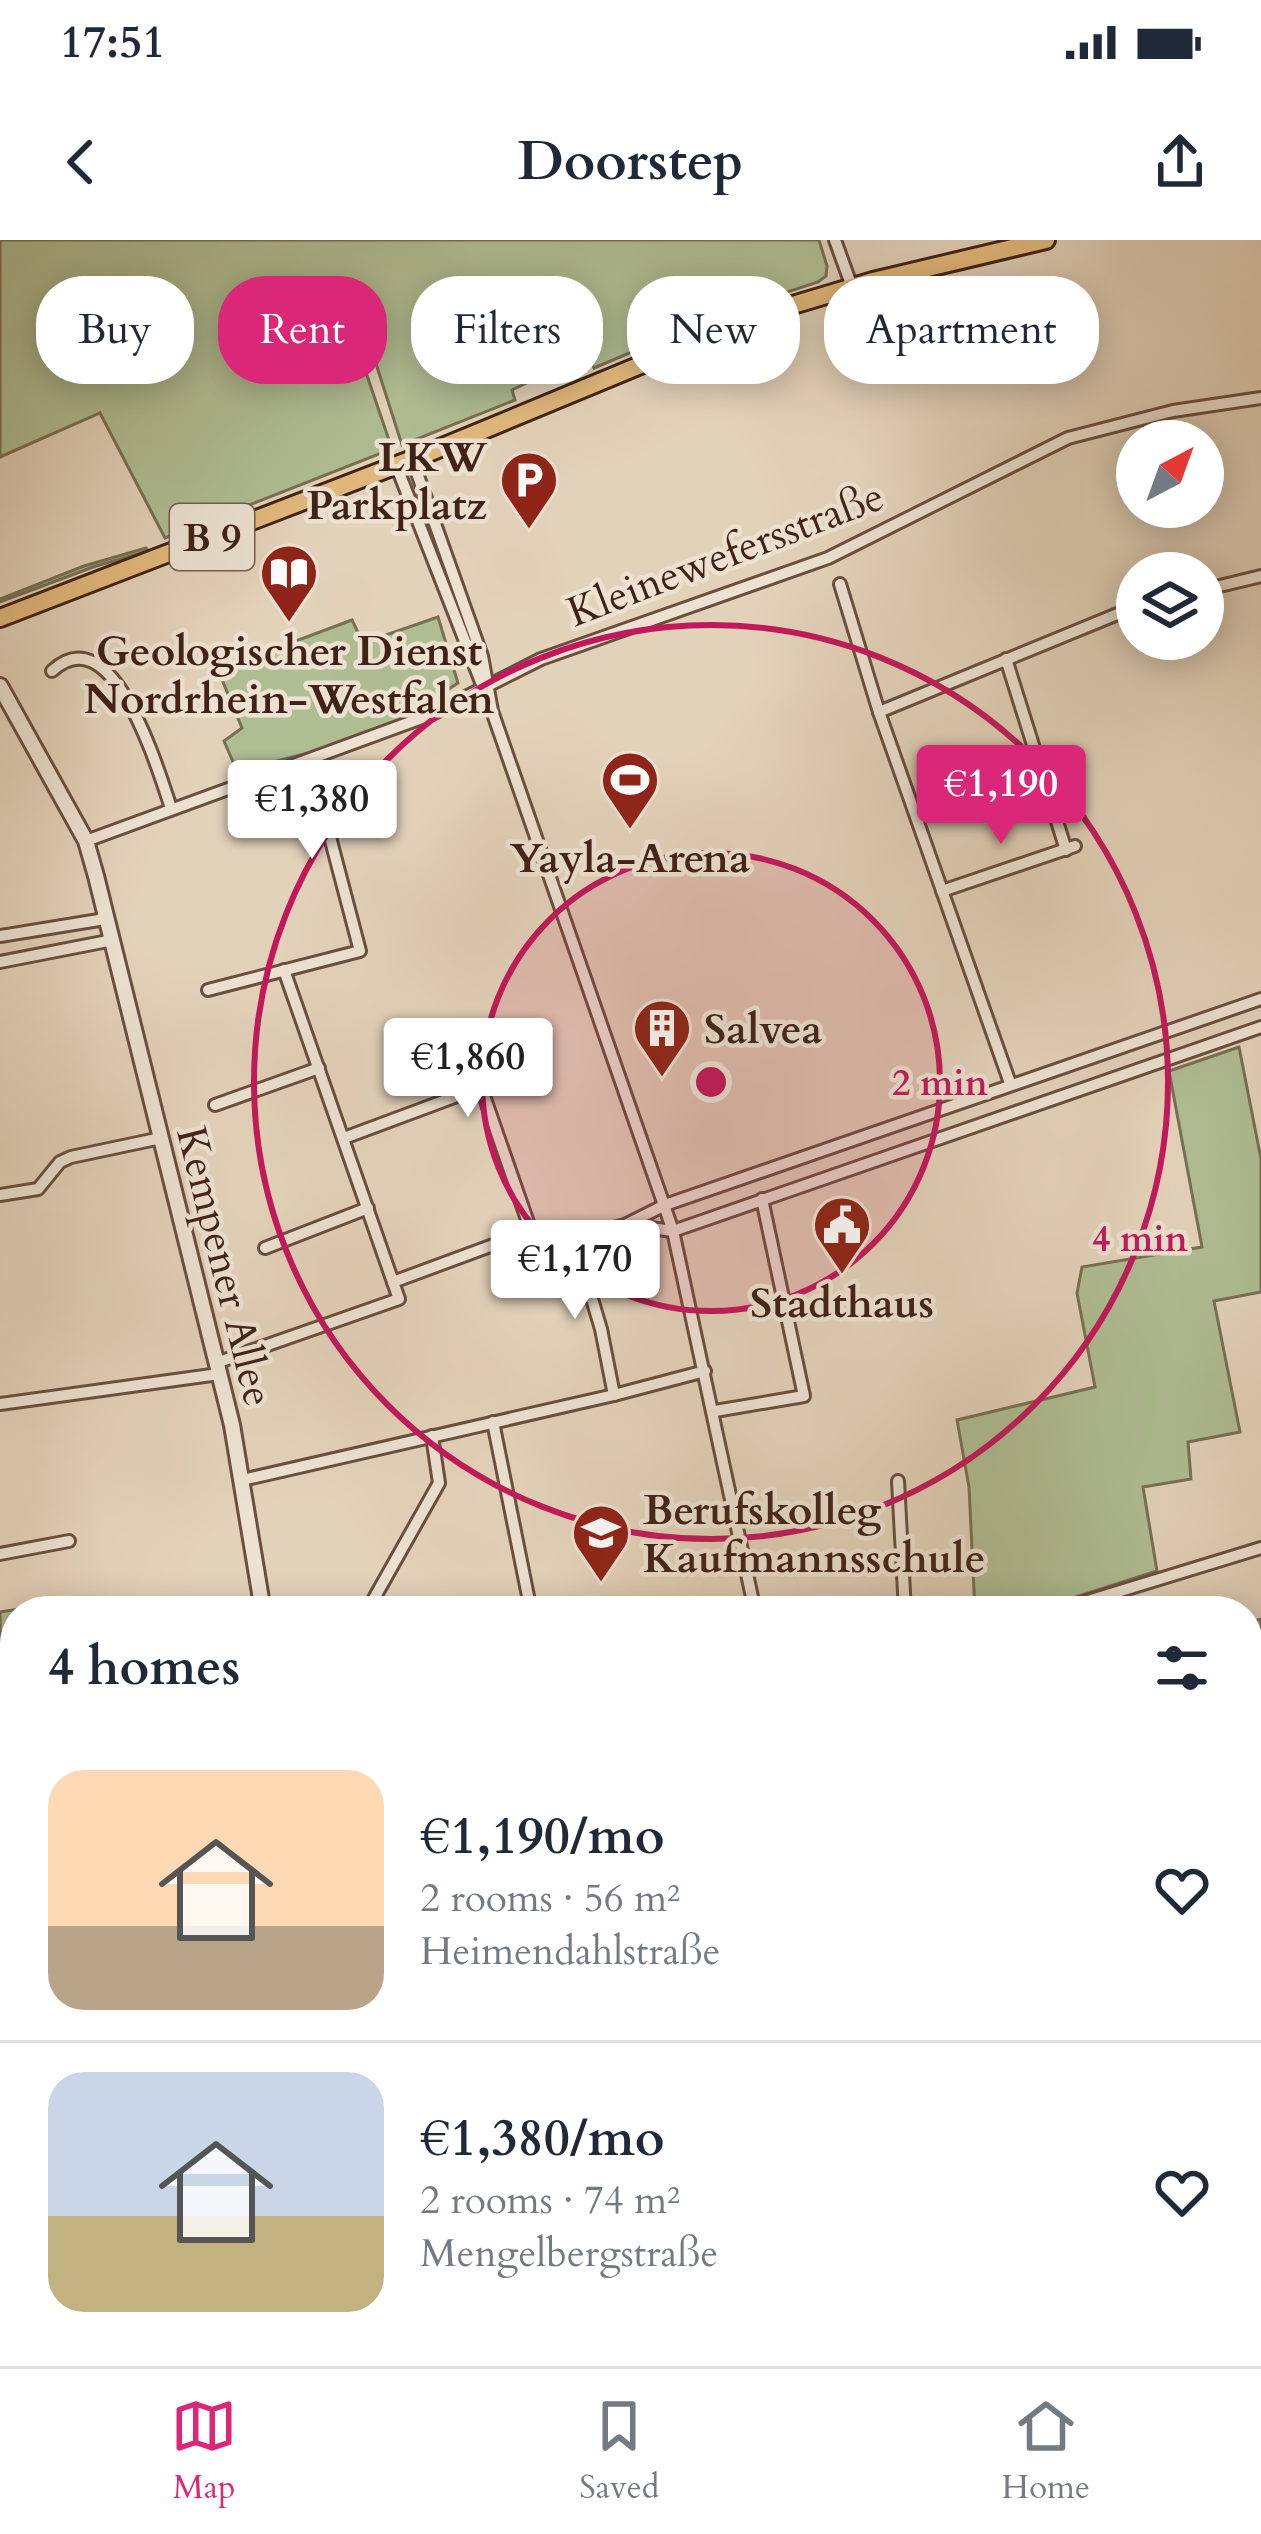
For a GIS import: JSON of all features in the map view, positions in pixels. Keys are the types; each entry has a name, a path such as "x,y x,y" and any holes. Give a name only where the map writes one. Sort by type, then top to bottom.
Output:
{"main road":[{"name":"B 9","path":"897,276 1046,240"},
{"name":"B 9","path":"0,618 404,462 730,326 824,296"}],"street":[{"path":"835,240 848,276"},
{"name":"Kleinewefersstraße","path":"86,841 486,690 541,659 828,558 1068,438 1173,411 1261,398"},
{"path":"404,462 482,656 486,690 674,1231 752,1596"},
{"path":"1224,585 1261,576"},
{"path":"840,584 879,712 1010,1084"},
{"path":"879,712 1116,614"},
{"path":"52,671 71,658 83,657 94,660 116,684 141,722 171,808"},
{"path":"942,891 1071,848 1006,659"},
{"name":"Kempener Allee","path":"0,686 86,841 107,914 218,1368 261,1596"},
{"path":"208,991 360,951 310,760"},
{"path":"0,936 99,920 107,914"},
{"path":"0,962 113,940"},
{"path":"0,1404 218,1368 399,1299 284,970"},
{"path":"574,1240 1261,1000"},
{"path":"625,1225 674,1231 1261,1027"},
{"path":"214,1105 320,1068"},
{"path":"344,1138 481,1087 531,1231"},
{"path":"0,1195 38,1189 60,1162 71,1157 160,1138"},
{"path":"715,1411 804,1396 763,1199"},
{"path":"265,1248 368,1208"},
{"path":"393,1282 531,1231 557,1229 574,1240 601,1329 614,1395"},
{"path":"242,1480 705,1370"},
{"path":"494,1422 528,1596"},
{"path":"375,1596 439,1483 432,1436"},
{"path":"898,1481 903,1596"},
{"path":"0,1553 69,1541"},
{"path":"1104,1596 1261,1548"}],"green space":[{"path":"0,240 819,240 827,266 826,276 800,288 800,276 627,276 627,354 603,364 603,276 411,276 411,384 524,384 512,390 515,400 402,445 382,384 387,384 387,276 218,276 218,384 370,384 392,449 165,538 100,413 0,457"},
{"path":"148,551 0,602 84,566"},
{"path":"438,617 458,683 376,736 237,771 224,741 242,728 218,670 352,620 363,643"},
{"path":"1239,1047 1261,1159 1261,1292 1214,1301 1240,1432 1188,1442 1191,1479 1143,1487 1157,1571 1079,1596 974,1596 969,1487 957,1420 1095,1387 1077,1293 1082,1267 1202,1247 1169,1071"}],"place":[{"name":"LKW Parkplatz","path":"529,531"},
{"name":"Geologischer Dienst Nordrhein-Westfalen","path":"289,624"},
{"name":"Yayla-Arena","path":"630,831"},
{"name":"Salvea","path":"662,1079"},
{"name":"Stadthaus","path":"842,1276"},
{"name":"Berufskolleg Kaufmannsschule","path":"601,1584"}]}
